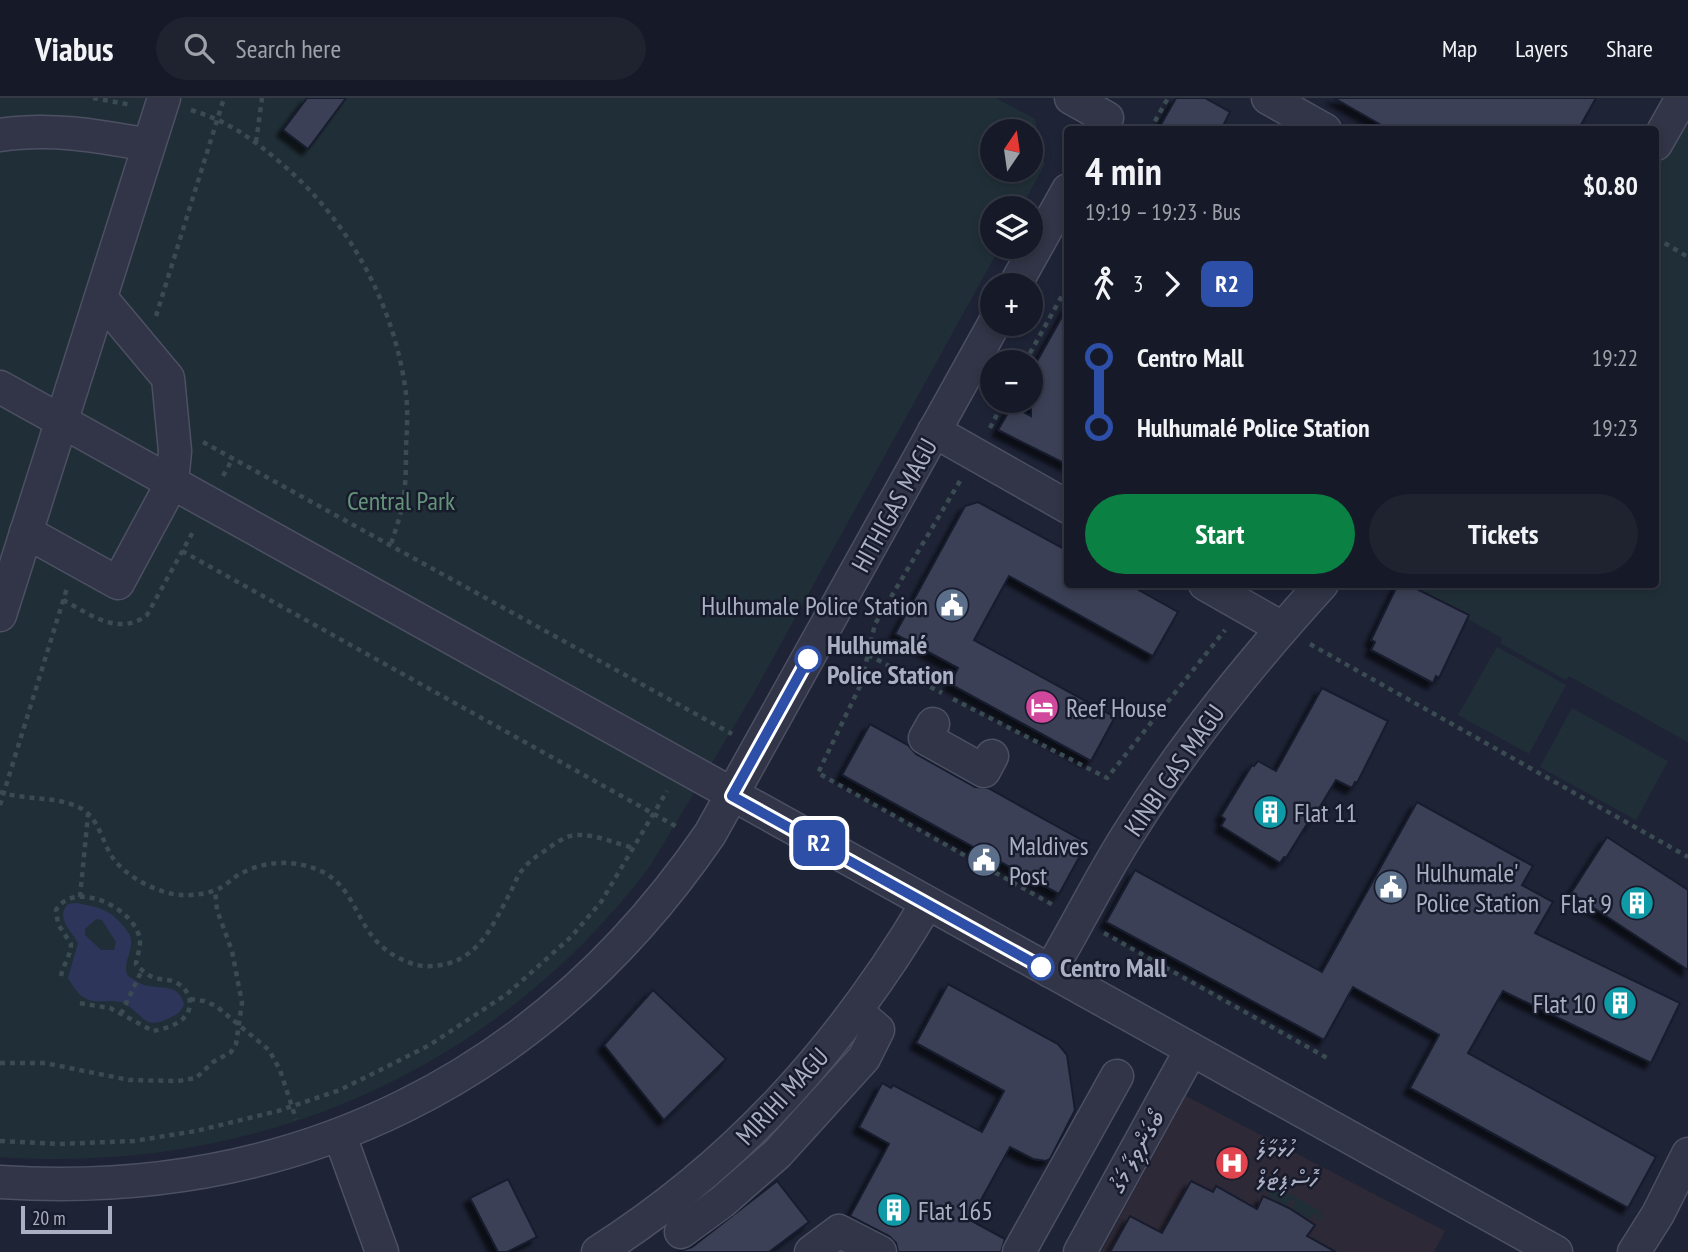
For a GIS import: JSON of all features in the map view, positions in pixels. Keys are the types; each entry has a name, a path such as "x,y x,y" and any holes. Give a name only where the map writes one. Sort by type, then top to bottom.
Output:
{"street":[{"path":"1070,98 1109,115"},
{"path":"1268,98 1318,126"},
{"path":"1659,139 1682,98"},
{"path":"0,615 164,100"},
{"path":"0,135 29,131 75,132 149,145"},
{"path":"1026,273 1056,239 1064,206"},
{"path":"26,533 118,583 173,483 175,451 167,378 101,298"},
{"name":"HITHIGAS MAGU","path":"0,1182 97,1185 149,1180 201,1173 305,1147 340,1136 446,1084 534,1026 612,956 655,908 704,842 987,336"},
{"path":"0,387 1556,1252"},
{"path":"934,431 1064,505"},
{"path":"1212,588 1282,628"},
{"name":"KINBI GAS MAGU","path":"1050,971 1130,831 1162,781 1218,705 1318,588"},
{"path":"933,724 925,738 984,771 992,756"},
{"name":"MIRIHI MAGU","path":"598,1252 666,1205 754,1128 795,1086 857,1012 927,903"},
{"path":"681,1232 722,1202 777,1154 864,1058 878,1030 857,1012"},
{"name":"ބޯގަންވިލާ މަގު","path":"1080,1252 1191,1050"},
{"path":"1019,1252 1117,1076"},
{"path":"340,1136 382,1252"},
{"path":"1634,1252 1658,1214 1688,1154"},
{"path":"811,1252 839,1231 880,1252"}],"path":[{"path":"145,350 225,98"},
{"path":"256,143 262,98"},
{"path":"1152,126 1168,98"},
{"path":"164,100 218,118 256,143 315,194 343,229 365,265 397,348 406,394 406,469 401,511 390,547"},
{"path":"1659,240 1688,257"},
{"path":"1032,350 1064,292"},
{"path":"989,430 998,413"},
{"path":"172,424 758,749"},
{"path":"964,475 875,624 861,684 818,773 1329,1059"},
{"path":"182,551 704,842"},
{"path":"0,805 76,559"},
{"path":"1282,628 1688,857"},
{"path":"868,655 1107,778 1225,629"},
{"path":"0,1141 58,1144 134,1142 196,1131 292,1106 340,1090 428,1046 507,994 578,928 601,902 681,767"},
{"path":"2,792 67,803 88,814 97,825 112,858 120,867 165,892 181,895 215,890 243,872 263,864 287,862 322,872 338,882 366,930 382,949 412,964 429,967 464,957 483,942 523,868 562,839 577,835 634,848"},
{"path":"79,897 88,814"},
{"path":"0,1063 45,1063 129,1080 157,1081 191,1079 230,1052 236,1044 242,1003 232,951 217,910 215,890"},
{"path":"61,976 71,944 58,924 56,910 66,899 79,897 100,900 121,911 137,933 140,942 136,964 152,977 175,982 186,991 190,1008 181,1021 160,1030 148,1030 110,1009 78,1003"},
{"path":"121,1014 142,970"},
{"path":"190,999 209,1002 269,1050 275,1059 305,1147"}],"shaded area":[{"name":"ހުޅުމާލެ ހޮސްޕިޓަލް","path":"1186,1096 1445,1231 1434,1252 1101,1252"}],"green space":[{"name":"Central Park","path":"0,98 996,98 1035,119 980,119 980,182 1035,182 1028,196 980,196 980,259 993,259 986,273 980,273 980,283 752,696 650,866 588,938 519,1001 443,1053 362,1096 277,1127 187,1148 95,1158 0,1157"},
{"path":"1688,98 1688,742 1569,676 1566,680 1500,643 1502,638 1411,588 1659,588 1659,140"},
{"path":"1497,647 1566,685 1529,754 1458,715"},
{"path":"1572,708 1668,761 1636,820 1540,767"},
{"path":"1269,1182 1322,1212 1323,1218 1315,1221 1319,1214 1316,1212 1310,1219 1292,1209 1295,1201 1292,1199 1287,1206 1267,1195 1271,1188 1268,1186 1263,1193 1261,1185"}],"water":[{"path":"77,903 98,908 120,922 131,939 126,964 128,976 144,985 178,992 184,1004 182,1009 174,1016 154,1023 148,1022 123,1003 94,1001 80,994 68,978 78,943 64,919 64,909 68,904","holes":["96,919 102,920 116,942 114,950 101,950 85,935 85,929"]}],"building":[{"path":"307,98 346,98 308,149 283,130"},
{"path":"1176,98 1205,98 1230,112 1223,126 1160,126"},
{"path":"1334,98 1596,98 1580,126 1383,126"},
{"path":"1064,313 1064,463 998,430 1008,413 1025,413 1031,416 1031,413 1043,413 1043,351"},
{"path":"978,502 1064,549 1064,588 1135,588 1178,612 1153,656 1009,576 974,640 1115,717 1091,761 950,684 958,668 895,634 965,506"},
{"path":"1396,588 1415,588 1469,615 1439,678 1436,676 1433,683 1371,650 1375,642 1371,640"},
{"path":"1322,688 1388,721 1357,783 1355,782 1352,788 1336,780 1309,825 1307,824 1280,863 1221,826 1225,819 1221,816 1252,765 1258,761 1276,771"},
{"path":"870,724 975,787 988,788 1087,843 1059,894 842,775"},
{"path":"1417,802 1533,866 1522,885 1553,902 1535,933 1680,1003 1651,1063 1503,991 1468,1053 1656,1157 1628,1208 1410,1088 1439,1035 1353,987 1324,1040 1106,922 1135,870 1322,972"},
{"name":"Flat 9","path":"1607,837 1688,890 1688,970 1571,893"},
{"path":"948,984 1058,1044 1067,1055 1075,1110 1050,1159 1033,1159 1010,1147 970,1220 1005,1239 1001,1252 898,1252 896,1243 889,1236 850,1216 889,1144 859,1127 882,1083 891,1088 893,1085 982,1132 1004,1091 916,1043"},
{"path":"653,990 726,1059 664,1120 604,1045"},
{"path":"508,1179 537,1237 507,1252 498,1252 470,1198"},
{"path":"777,1181 809,1222 769,1252 677,1252 692,1247"},
{"path":"1191,1181 1213,1192 1216,1186 1257,1209 1263,1196 1289,1208 1315,1225 1307,1236 1336,1252 1110,1252 1130,1216 1162,1233"}],"bus line":[{"name":"R2","path":"808,659 732,796 1041,967"}],"place":[{"name":"Hulhumale Police Station","path":"952,605"},
{"name":"Hulhumalé Police Station","path":"808,659"},
{"name":"Reef House","path":"1042,707"},
{"name":"Flat 11","path":"1270,812"},
{"name":"Maldives Post","path":"984,860"},
{"name":"Hulhumale' Police Station","path":"1391,887"},
{"name":"Flat 9","path":"1637,903"},
{"name":"Centro Mall","path":"1041,967"},
{"name":"Flat 10","path":"1620,1003"},
{"name":"ހުޅުމާލެ ހޮސްޕިޓަލް","path":"1232,1163"},
{"name":"Flat 165","path":"894,1210"}]}
